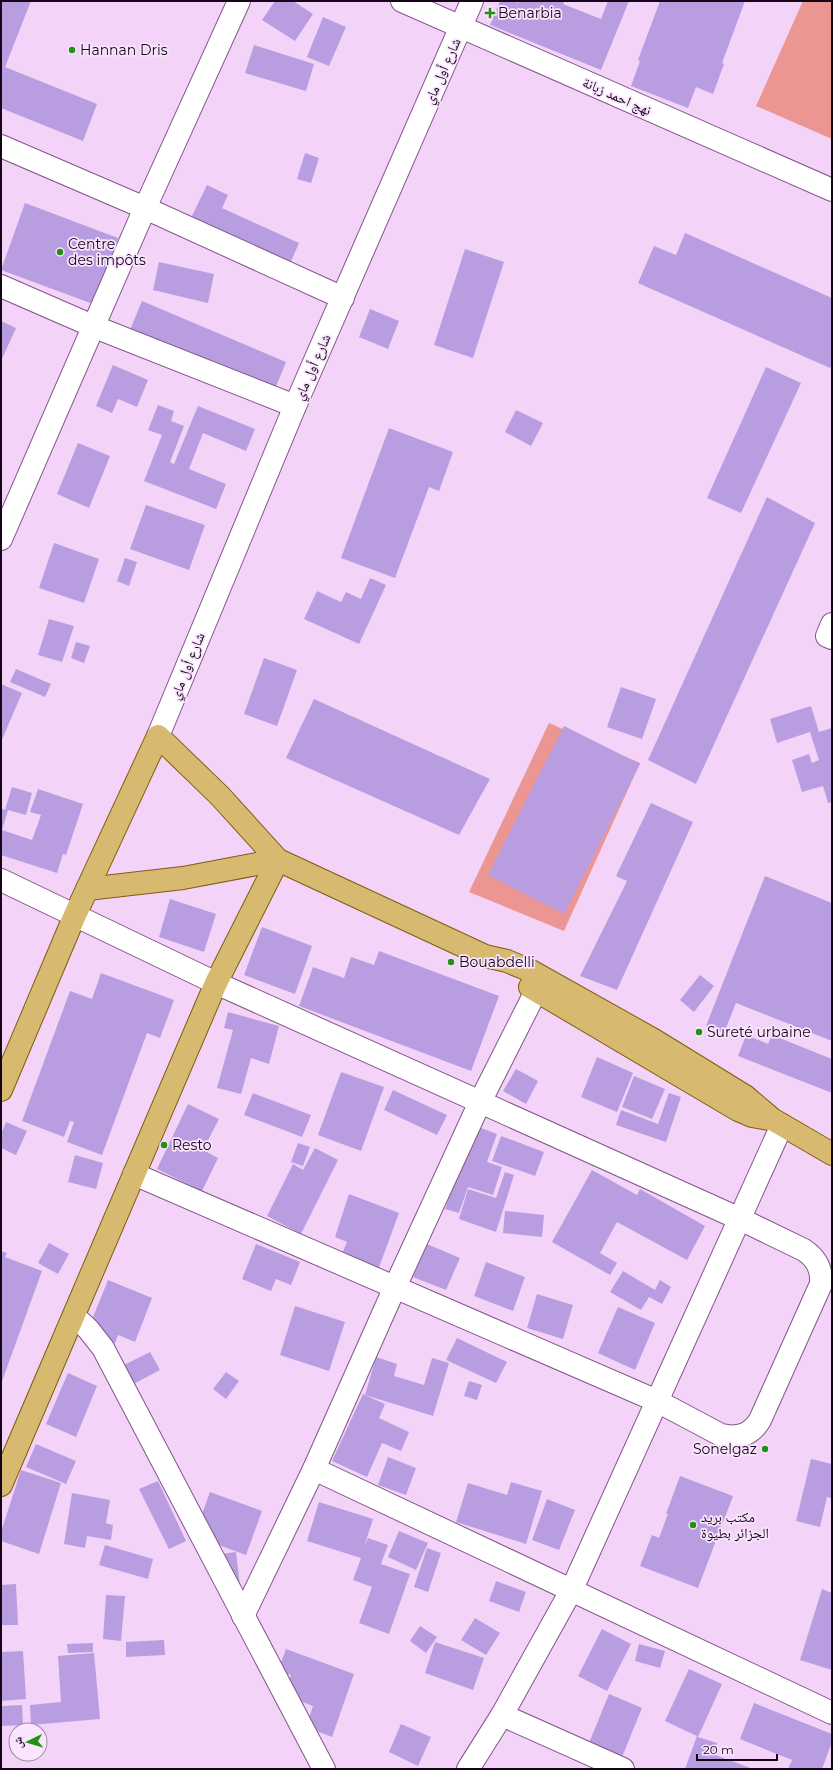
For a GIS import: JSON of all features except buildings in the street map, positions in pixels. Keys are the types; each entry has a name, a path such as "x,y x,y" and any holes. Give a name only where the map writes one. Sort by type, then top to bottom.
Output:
{"main road":[{"path":"1,1090 75,915 158,736 220,796 278,860 485,956 507,961 531,971 654,1040 745,1096 777,1122 832,1154"},
{"path":"87,889 183,878 278,860"},
{"path":"1,1485 216,983 278,860"},
{"path":"485,956 514,978 738,1110 752,1116 777,1122"}],"street":[{"path":"1,539 145,208 239,1"},
{"name":"نهج احمد زبانة","path":"402,1 460,28 832,190"},
{"name":"شارع أول ماي","path":"158,736 295,406 472,1"},
{"path":"1,146 145,208 343,298"},
{"path":"1,286 94,327 295,406"},
{"path":"832,624 827,636 832,638"},
{"path":"1,880 216,983 740,1219 811,1255 820,1268 821,1276 818,1292 760,1420 755,1428 748,1433 731,1437 722,1435 657,1401 134,1174"},
{"path":"243,1616 314,1469 395,1287 480,1102 536,991"},
{"path":"468,1769 502,1715 572,1589 740,1219 777,1122"},
{"path":"74,1316 88,1329 103,1348 324,1769"},
{"path":"1,1452 11,1446 22,1435"},
{"path":"314,1469 572,1589 832,1713"},
{"path":"502,1715 623,1769"}],"shaded area":[{"path":"803,1 832,1 832,139 756,106"},
{"path":"549,723 640,763 564,931 469,892"}],"place":[{"name":"Benarbia","path":"490,13"},
{"name":"Hannan Dris","path":"72,50"},
{"name":"Centre des impôts","path":"60,252"},
{"name":"Bouabdelli","path":"451,962"},
{"name":"Sureté urbaine","path":"699,1032"},
{"name":"Resto","path":"164,1145"},
{"name":"Sonelgaz","path":"765,1449"},
{"name":"مكتب بريد الجزائر بطيوة","path":"693,1525"}]}
